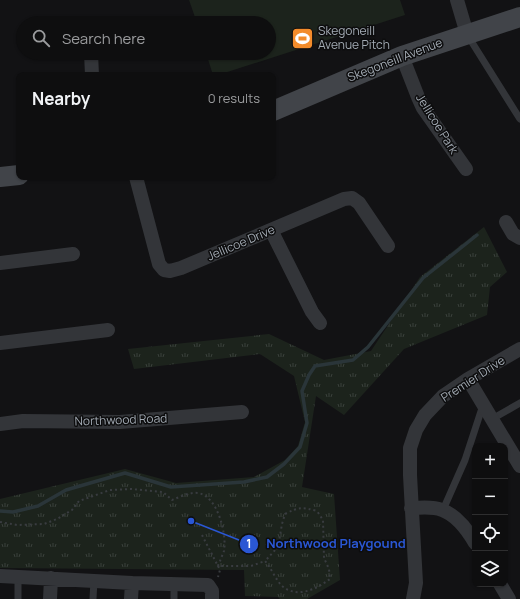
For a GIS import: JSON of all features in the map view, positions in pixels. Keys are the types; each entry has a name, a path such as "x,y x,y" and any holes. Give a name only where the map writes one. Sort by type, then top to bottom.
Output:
{"street":[{"path":"457,0 467,34"},
{"name":"Skegoneill Avenue","path":"276,110 402,56 520,16"},
{"name":"Jellicoe Park","path":"402,56 423,108 466,169"},
{"path":"91,60 92,72"},
{"path":"0,178 16,176"},
{"name":"Jellicoe Drive","path":"137,180 159,264 164,270 170,271 181,268 344,199 352,198 359,204 388,246"},
{"path":"506,222 513,234 520,238"},
{"path":"271,230 312,312 320,323"},
{"path":"0,263 73,254"},
{"path":"0,343 108,330"},
{"name":"Premier Drive","path":"413,599 416,583 411,508 410,448 416,430 425,415 443,396 468,379 520,349"},
{"path":"468,379 520,466"},
{"name":"Northwood Road","path":"0,424 22,421 120,422 242,412"},
{"path":"411,508 428,507 443,510 455,518 472,538"},
{"path":"0,576 132,583 208,585 212,595"},
{"path":"50,599 51,578"},
{"path":"131,599 132,583"},
{"path":"502,587 509,599"}],"lane":[{"path":"467,34 520,119"},
{"path":"492,419 520,403"},
{"path":"443,510 465,460 483,404"},
{"path":"18,577 18,599"},
{"path":"93,599 94,580"},
{"path":"174,584 174,599"}],"path":[{"path":"0,522 18,525 44,524 57,519 72,510 79,501 110,490 130,489 163,492 172,500 186,494 199,493 206,497 216,508 223,529 224,550 218,566"},
{"path":"218,566 251,566 265,561 278,547 285,514 294,509 305,507 317,510 323,520 324,558 330,579 318,588 306,593 294,594 281,585 265,561"},
{"path":"202,535 220,570 212,595"}],"green space":[{"name":"Skegoneill Avenue Pitch","path":"189,0 400,0 405,15 276,56 276,16 195,16"},
{"name":"Skegoneill Avenue Pitch","path":"208,60 265,60 227,72 212,72"},
{"path":"484,227 507,272 490,287 487,315 404,349 344,415 316,396 302,487 334,494 340,580 307,599 280,599 278,597 245,596 244,570 0,568 0,499 125,469 176,483 254,477 285,460 298,446 305,422 294,376 260,354 134,369 128,349 269,334 324,360 371,351 420,277"}],"waterway":[{"path":"0,511 13,512 38,506 66,490 125,473 171,487 244,482 267,477 284,464 300,447 307,423 302,391 315,366 353,360 368,347 423,278 477,235"}],"place":[{"name":"Skegoneill Avenue Pitch","path":"302,38"},
{"name":"Northwood Playgound","path":"191,521"}]}
